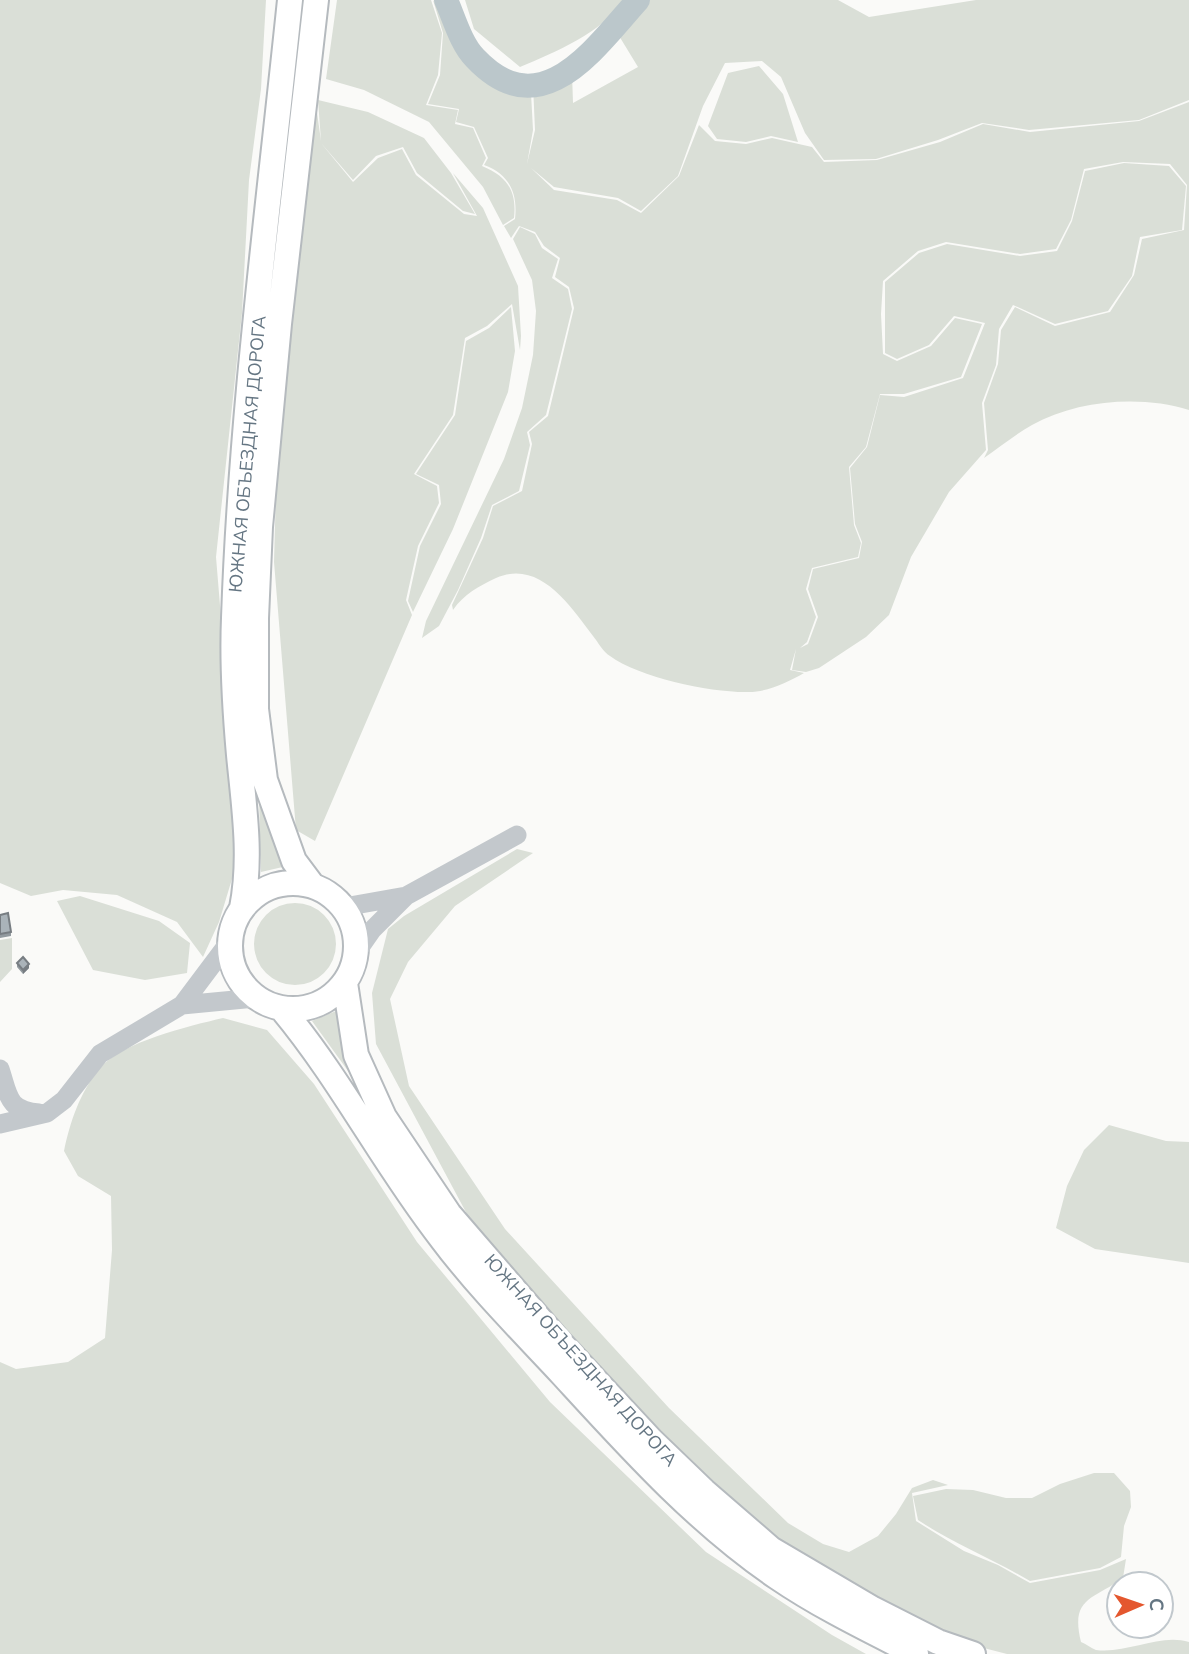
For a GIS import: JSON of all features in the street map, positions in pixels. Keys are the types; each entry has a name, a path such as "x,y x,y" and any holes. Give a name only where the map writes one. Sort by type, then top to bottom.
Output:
{"main road":[{"name":"ЮЖНАЯ ОБЪЕЗДНАЯ ДОРОГА","path":"290,0 278,117 279,324 260,527 256,709 265,780 294,861 312,885"},
{"name":"ЮЖНАЯ ОБЪЕЗДНАЯ ДОРОГА","path":"242,908 248,853 236,726 234,600 237,526 279,226 303,121 316,0"},
{"path":"292,882 312,885 329,893 344,907 354,929 356,953 345,983 333,996 300,1010 282,1009 256,998 244,986 230,957 230,940 242,908 256,894 273,886 292,882"},
{"name":"ЮЖНАЯ ОБЪЕЗДНАЯ ДОРОГА","path":"345,983 356,1055 391,1127 449,1213 556,1338 651,1440 704,1491 771,1549 873,1609 938,1642 973,1654"},
{"name":"ЮЖНАЯ ОБЪЕЗДНАЯ ДОРОГА","path":"282,1009 319,1055 398,1180 443,1241 499,1306 672,1492 726,1539 778,1577 850,1620 916,1654"}],"lane":[{"path":"356,953 372,930 406,896 517,835"},
{"path":"344,907 406,896"},
{"path":"0,1124 47,1114 64,1100 100,1055 182,1005 230,940"},
{"path":"182,1005 256,998"},
{"path":"0,1069 10,1102 20,1110 47,1114"}],"shaded area":[{"path":"0,0 266,0 261,89 249,180 242,313 216,557 238,859 219,922 203,957 177,922 117,895 63,890 31,896 0,883"},
{"path":"337,0 431,0 442,33 438,75 426,105 458,110 455,124 473,128 486,158 482,166 504,180 512,192 514,218 503,225 483,187 429,122 364,90 326,79"},
{"path":"433,0 457,47 474,68 501,85 531,93 533,130 527,164 535,130 533,85 546,86 572,73 573,103 638,67 613,26 640,0 838,0 869,17 976,0 1189,0 1189,100 1139,120 1029,130 982,123 876,159 824,160 805,133 781,77 762,61 725,63 703,106 678,176 641,211 618,198 554,187 531,168 554,190 617,200 641,213 679,176 699,125 715,141 746,144 772,138 812,147 824,162 877,160 940,142 983,124 1030,132 1139,121 1189,102 1189,410 1151,402 1089,405 1032,425 984,458 988,450 984,403 998,364 1001,330 1015,307 1055,326 1110,312 1134,275 1142,239 1184,230 1187,185 1170,164 1123,162 1084,169 1071,220 1056,249 1020,254 946,242 918,251 883,281 883,354 897,361 931,346 955,318 982,324 961,377 904,394 880,394 866,447 849,467 854,525 861,543 858,557 812,568 806,589 816,617 807,642 800,648 808,644 818,617 808,589 813,569 859,558 862,542 855,524 850,468 867,447 880,395 904,397 963,378 985,323 954,316 929,345 897,359 885,353 885,282 919,253 947,244 1020,256 1057,251 1072,221 1085,171 1124,163 1169,166 1186,186 1182,230 1140,237 1132,276 1108,311 1055,324 1013,305 999,329 996,365 982,403 986,450 949,492 911,557 889,615 866,637 819,668 806,672 792,670 796,649 790,670 804,673 763,690 734,692 677,683 623,664 605,652 564,599 540,580 526,575 512,574 496,578 472,591 453,610 452,605 483,538 493,506 522,491 532,444 529,432 548,416 574,308 569,287 555,277 560,258 544,246 535,232 519,226 511,238 504,226 515,219 513,193 506,179 484,165 488,158 474,127 456,122 459,109 428,104 440,75 443,33"},
{"path":"465,0 625,0 603,23 590,32 563,48 520,67 474,29"},
{"path":"759,66 783,94 798,142 771,136 746,142 717,139 708,126 728,73"},
{"path":"315,98 321,141 318,100 368,112 424,138 451,173 475,214 463,211 417,173 403,147 376,156 353,180 321,143 353,182 378,158 402,149 416,175 464,214 477,216 453,173 483,208 518,286 521,336 520,350 512,304 487,326 465,338 453,415 414,474 437,486 439,503 418,546 406,600 412,615 315,841 296,830 274,562 277,453"},
{"path":"520,227 535,234 542,248 558,259 552,278 568,289 572,309 546,415 527,432 530,445 519,491 492,505 458,590 439,626 422,638 426,621 504,459 522,408 533,355 536,311 532,280 513,239"},
{"path":"511,307 515,351 508,392 453,529 413,612 408,601 420,546 441,504 439,485 416,474 455,415 466,341 489,328"},
{"path":"259,798 287,866 261,872"},
{"path":"517,849 533,853 455,906 408,962 390,999 409,1086 505,1229 669,1408 788,1523 823,1544 849,1552 878,1536 912,1488 933,1480 948,1485 912,1493 916,1521 964,1551 998,1565 1030,1583 1100,1570 1126,1559 1124,1570 1105,1570 1105,1589 1087,1601 1082,1608 1078,1627 1081,1642 1096,1650 1108,1650 1178,1640 1189,1642 1189,1654 1007,1654 941,1637 802,1562 679,1460 468,1216 376,1044 372,993 388,929 404,916"},
{"path":"80,896 159,921 190,943 187,973 145,980 93,970 57,901"},
{"path":"295,903 311,906 324,915 333,928 336,944 333,960 324,973 311,982 295,985 279,982 266,973 257,960 254,944 257,928 266,915 279,906"},
{"path":"12,938 12,969 0,982 0,940"},
{"path":"336,1011 356,1082 312,1021"},
{"path":"223,1018 267,1030 314,1084 417,1242 550,1402 706,1552 832,1635 866,1654 0,1654 0,1362 16,1369 68,1362 105,1338 112,1250 111,1196 78,1176 64,1151 73,1118 87,1087 110,1059 157,1036"},
{"path":"1109,1125 1166,1141 1189,1142 1189,1263 1095,1249 1056,1228 1067,1186 1084,1150"},
{"path":"1094,1473 1114,1473 1130,1491 1131,1507 1124,1526 1121,1557 1100,1568 1030,1581 918,1520 913,1496 946,1489 973,1490 1006,1498 1032,1498 1060,1484"}],"building":[{"path":"8,913 11,932 0,934 0,915"},
{"path":"23,957 29,964 23,970 17,963"}],"waterway":[{"path":"446,0 462,38 475,58 499,78 522,85 544,83 565,74 603,40 638,0"}]}
